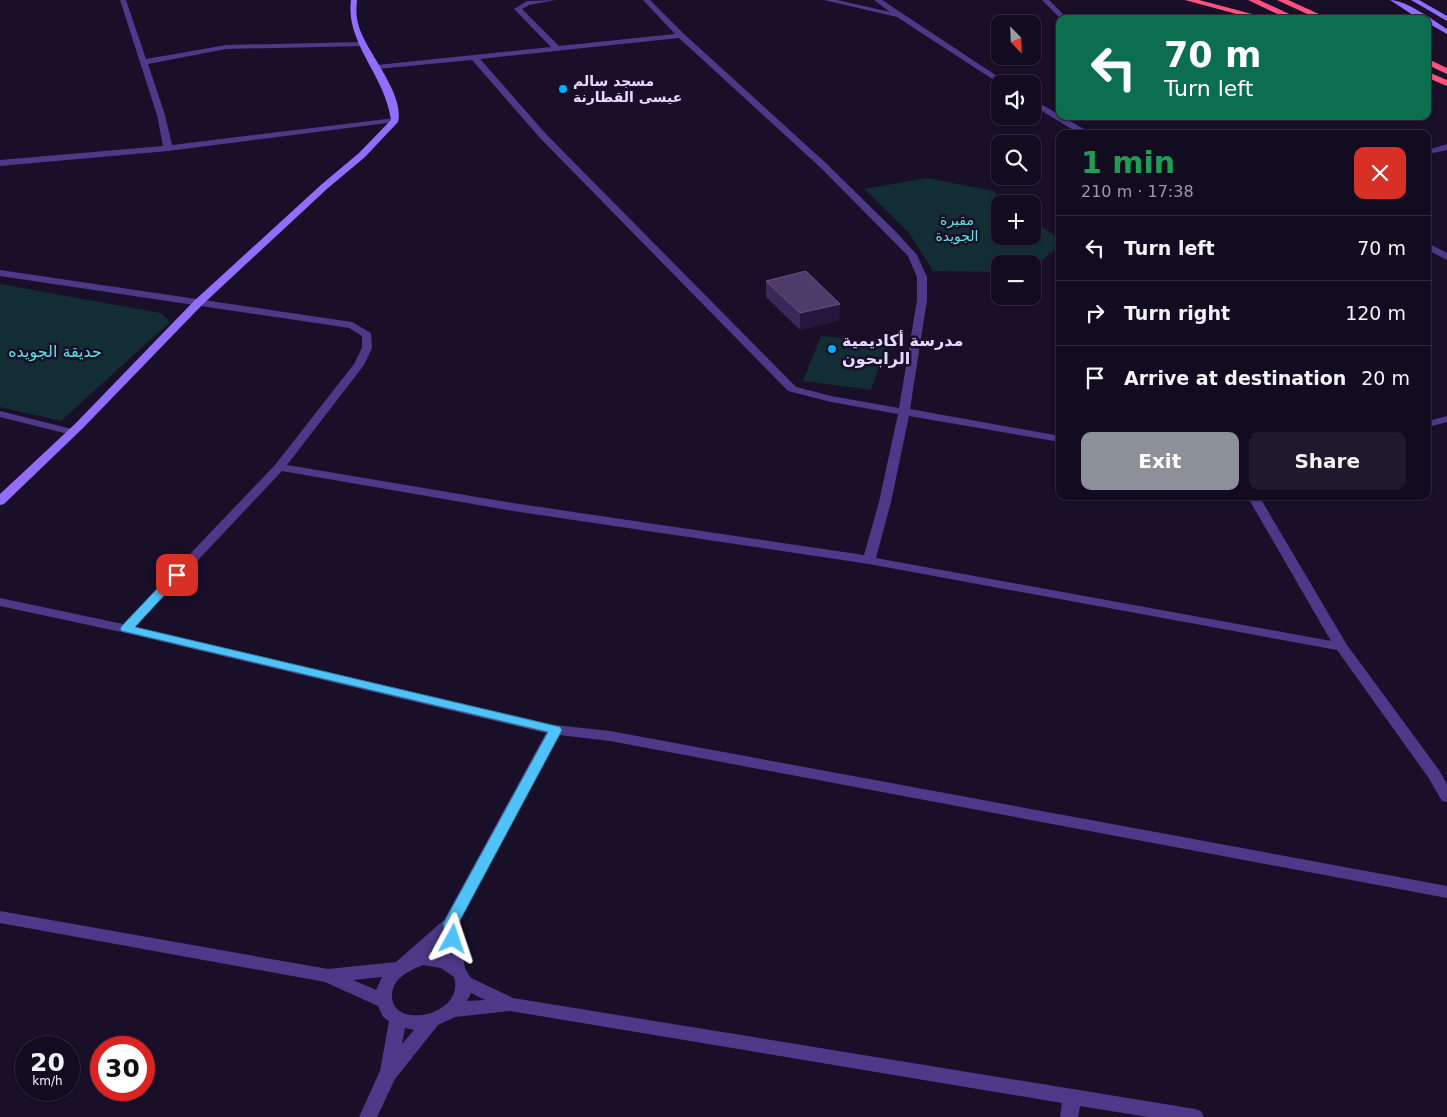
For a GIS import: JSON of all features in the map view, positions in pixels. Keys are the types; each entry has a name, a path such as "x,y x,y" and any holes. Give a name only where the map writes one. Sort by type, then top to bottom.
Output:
{"highway":[{"path":"1190,0 1251,15"},
{"path":"1252,0 1287,15"},
{"path":"1281,0 1317,15"},
{"path":"1431,63 1447,71"},
{"path":"1431,76 1447,83"}],"street":[{"path":"122,0 145,62 161,115 168,148"},
{"path":"0,502 72,432 198,303 325,186 362,155 394,120 395,108 377,66 363,44 352,20 351,9 354,0"},
{"path":"553,0 527,4 518,9 557,49"},
{"path":"646,0 681,36 825,167 912,255 922,277 922,300 904,412 870,560"},
{"path":"827,0 907,18"},
{"path":"877,0 992,75"},
{"path":"1045,0 1061,15"},
{"path":"1393,0 1418,15"},
{"path":"1414,0 1447,20"},
{"path":"1431,23 1447,32"},
{"path":"377,66 681,36"},
{"path":"145,62 226,47 363,44"},
{"path":"474,57 543,136 699,297 792,389 808,394 904,412 1056,438"},
{"path":"1041,106 1056,116"},
{"path":"0,163 168,148 394,120"},
{"path":"1063,120 1079,130"},
{"path":"1431,151 1447,147"},
{"path":"1431,248 1447,257"},
{"path":"0,273 352,325 367,335 367,348 359,365 279,467 126,629"},
{"path":"0,414 72,432"},
{"path":"1431,423 1447,419"},
{"path":"279,467 513,507 870,560 1341,647"},
{"path":"1254,500 1341,647 1434,774 1447,797"},
{"path":"0,602 126,629 555,730 630,740 1447,892"},
{"path":"450,924 464,989 460,1000 451,1010 432,1020 411,1022 398,1018 388,1011 383,1001 385,984 402,966 450,924 555,730"},
{"path":"0,917 328,976 383,1001"},
{"path":"328,976 402,966 422,958 436,958 448,962 460,975 510,1004"},
{"path":"451,1010 510,1004 1195,1117"},
{"path":"388,1074 398,1018"},
{"path":"368,1117 388,1074 432,1020"},
{"path":"1069,1117 1072,1096"}],"green space":[{"name":"مقبرة الجويدة","path":"927,178 993,191 998,195 991,195 991,245 1041,245 1041,226 1056,237 1056,248 1041,261 1041,255 991,255 991,272 933,271 909,233 864,189"},
{"name":"حديقة الجويده","path":"0,284 161,313 170,322 61,421 0,407"},
{"path":"821,336 887,343 871,390 803,381"}],"building":[{"path":"806,271 840,304 800,313 766,281"}],"place":[{"name":"مسجد سالم عيسى القطارنة","path":"563,89"},
{"name":"مدرسة أكاديمية الرابحون","path":"832,349"}],"route":[{"path":"177,575 126,629 555,730 490,846 450,924 453,939"}]}
